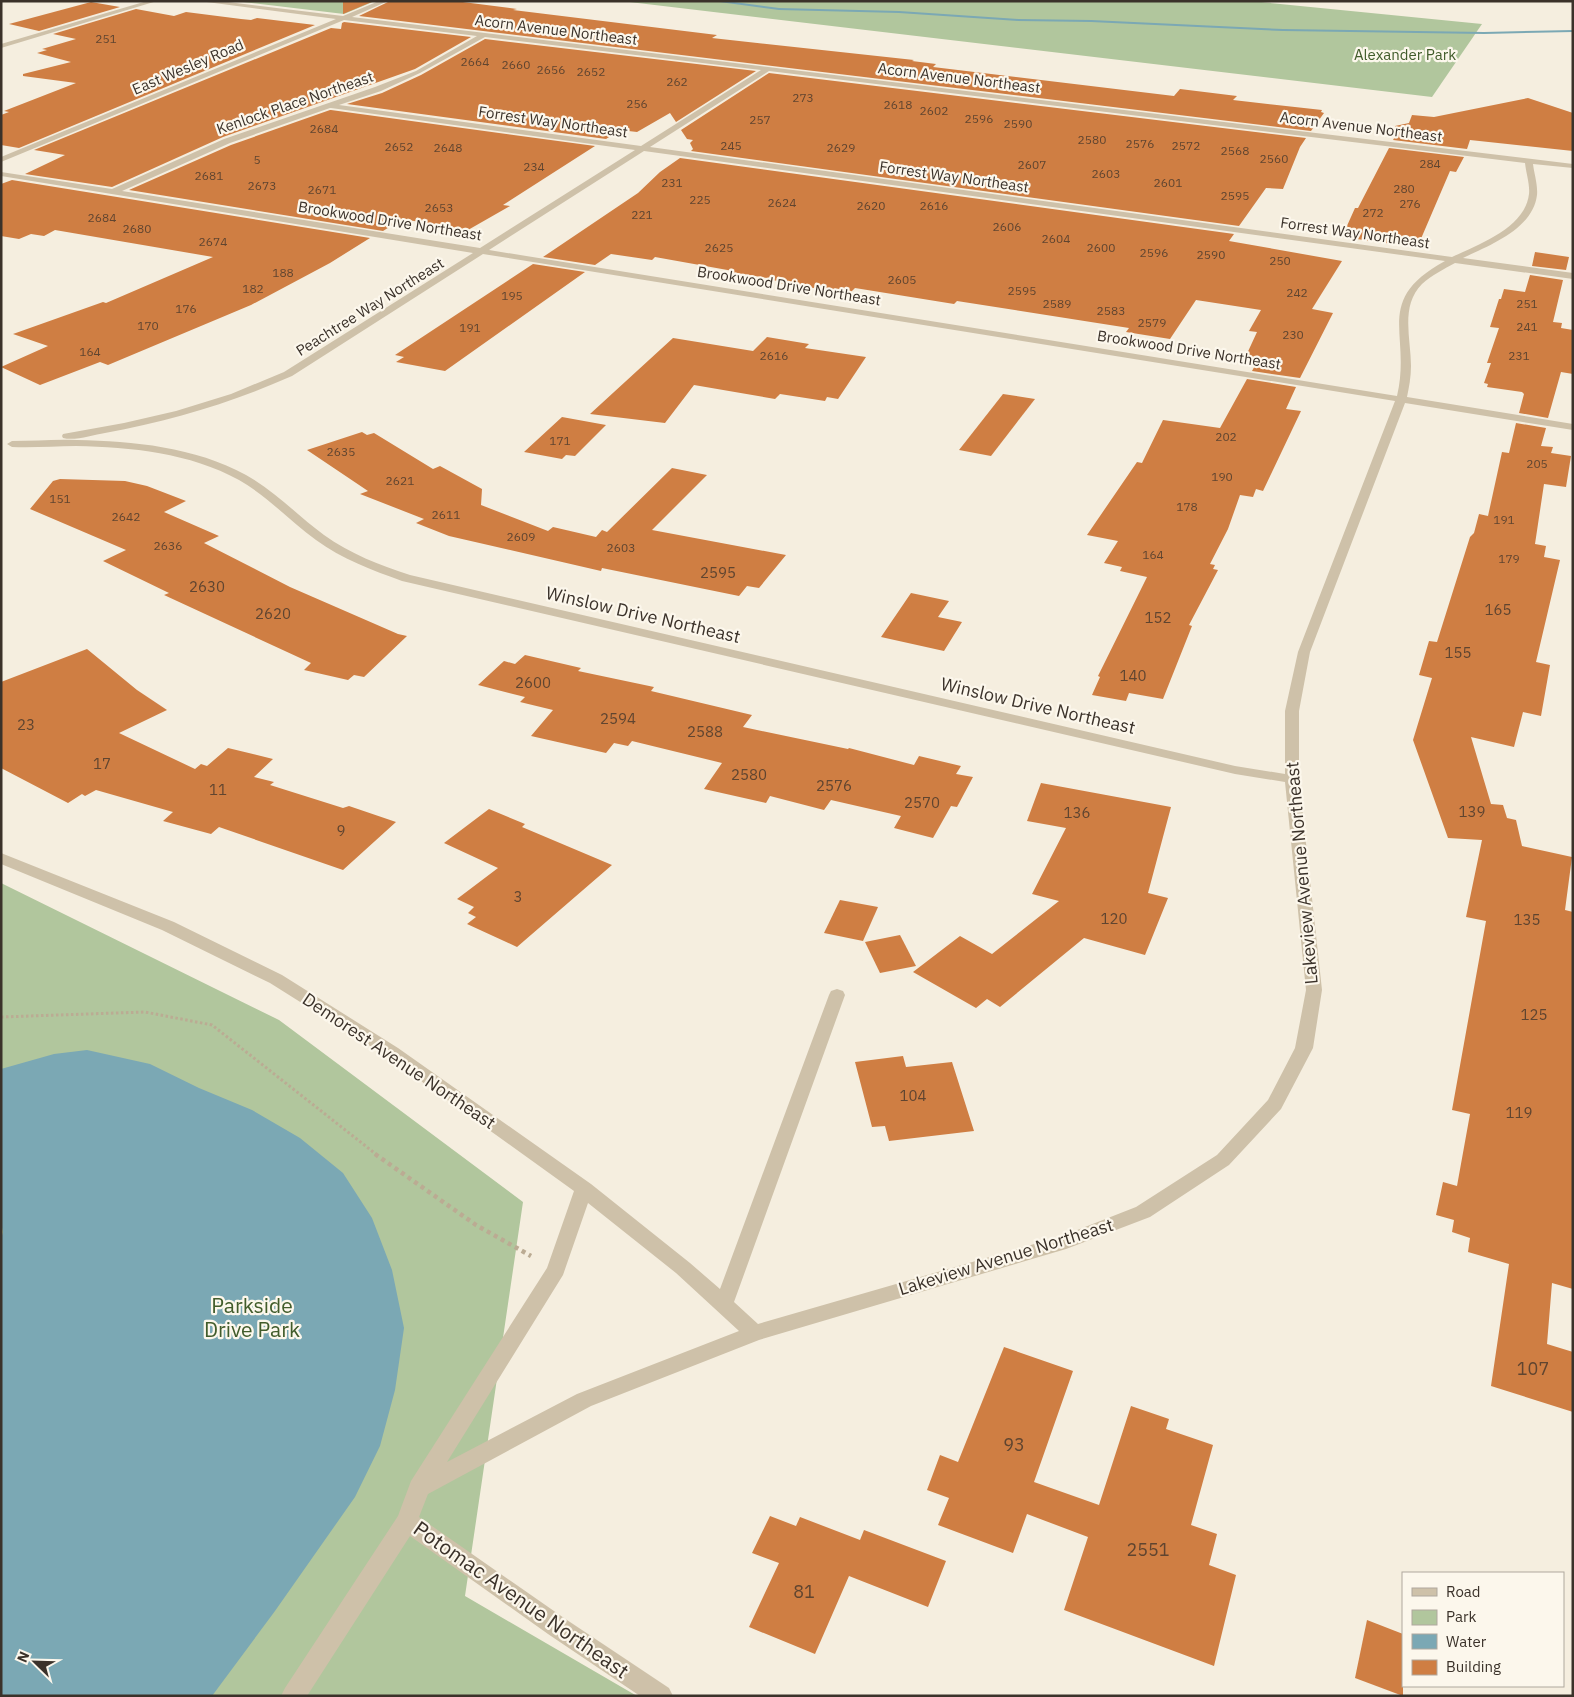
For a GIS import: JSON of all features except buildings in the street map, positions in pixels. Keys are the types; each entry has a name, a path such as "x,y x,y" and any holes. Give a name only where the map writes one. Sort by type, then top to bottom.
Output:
{"street":[{"path":"1,46 154,1"},
{"name":"Acorn Avenue Northeast","path":"202,1 1573,166"},
{"name":"East Wesley Road","path":"1,160 385,1"},
{"name":"Kenlock Place Northeast","path":"113,192 226,141 331,106 418,72 484,35"},
{"name":"Peachtree Way Northeast","path":"6,444 100,432 153,421 212,405 260,388 309,363 768,69"},
{"name":"Forrest Way Northeast","path":"331,106 1573,276"},
{"name":"Lakeview Avenue Northeast","path":"419,1488 584,1400 755,1333 1066,1242 1143,1212 1223,1160 1275,1104 1304,1048 1314,990 1292,779 1292,712 1304,652 1401,399 1406,372 1404,312 1407,298 1424,278 1496,238 1517,223 1527,212 1533,196 1529,161"},
{"name":"Brookwood Drive Northeast","path":"1,174 1573,427"},
{"name":"Winslow Drive Northeast","path":"6,444 112,445 151,449 186,456 242,477 332,546 365,563 406,578 1225,768 1292,779"},
{"name":"Demorest Avenue Northeast","path":"1,858 168,926 276,979 392,1052 584,1189 683,1268 755,1333"},
{"path":"724,1304 837,995"},
{"path":"293,1696 407,1521 419,1488 556,1270 584,1189"},
{"name":"Potomac Avenue Northeast","path":"407,1521 556,1626 661,1696"}],"path":[{"path":"1,1017 145,1012 212,1025 391,1166 476,1225 556,1270"}],"green space":[{"path":"234,1 375,1 344,14"},
{"name":"Alexander Park","path":"621,1 1251,1 1482,24 1432,97"},
{"name":"Parkside Drive Park","path":"1,883 279,1020 523,1202 465,1596 637,1696 1,1696"}],"water":[{"name":"Parkside Drive Park","path":"87,1050 150,1064 199,1088 252,1110 300,1138 343,1173 372,1218 392,1270 404,1328 395,1390 380,1446 355,1497 275,1611 212,1696 1,1696 1,1239 3,1232 1,1223 1,1069 54,1054"}],"waterway":[{"path":"714,1 779,9 899,12 1018,20 1091,21 1283,30 1484,33 1573,31"}]}
